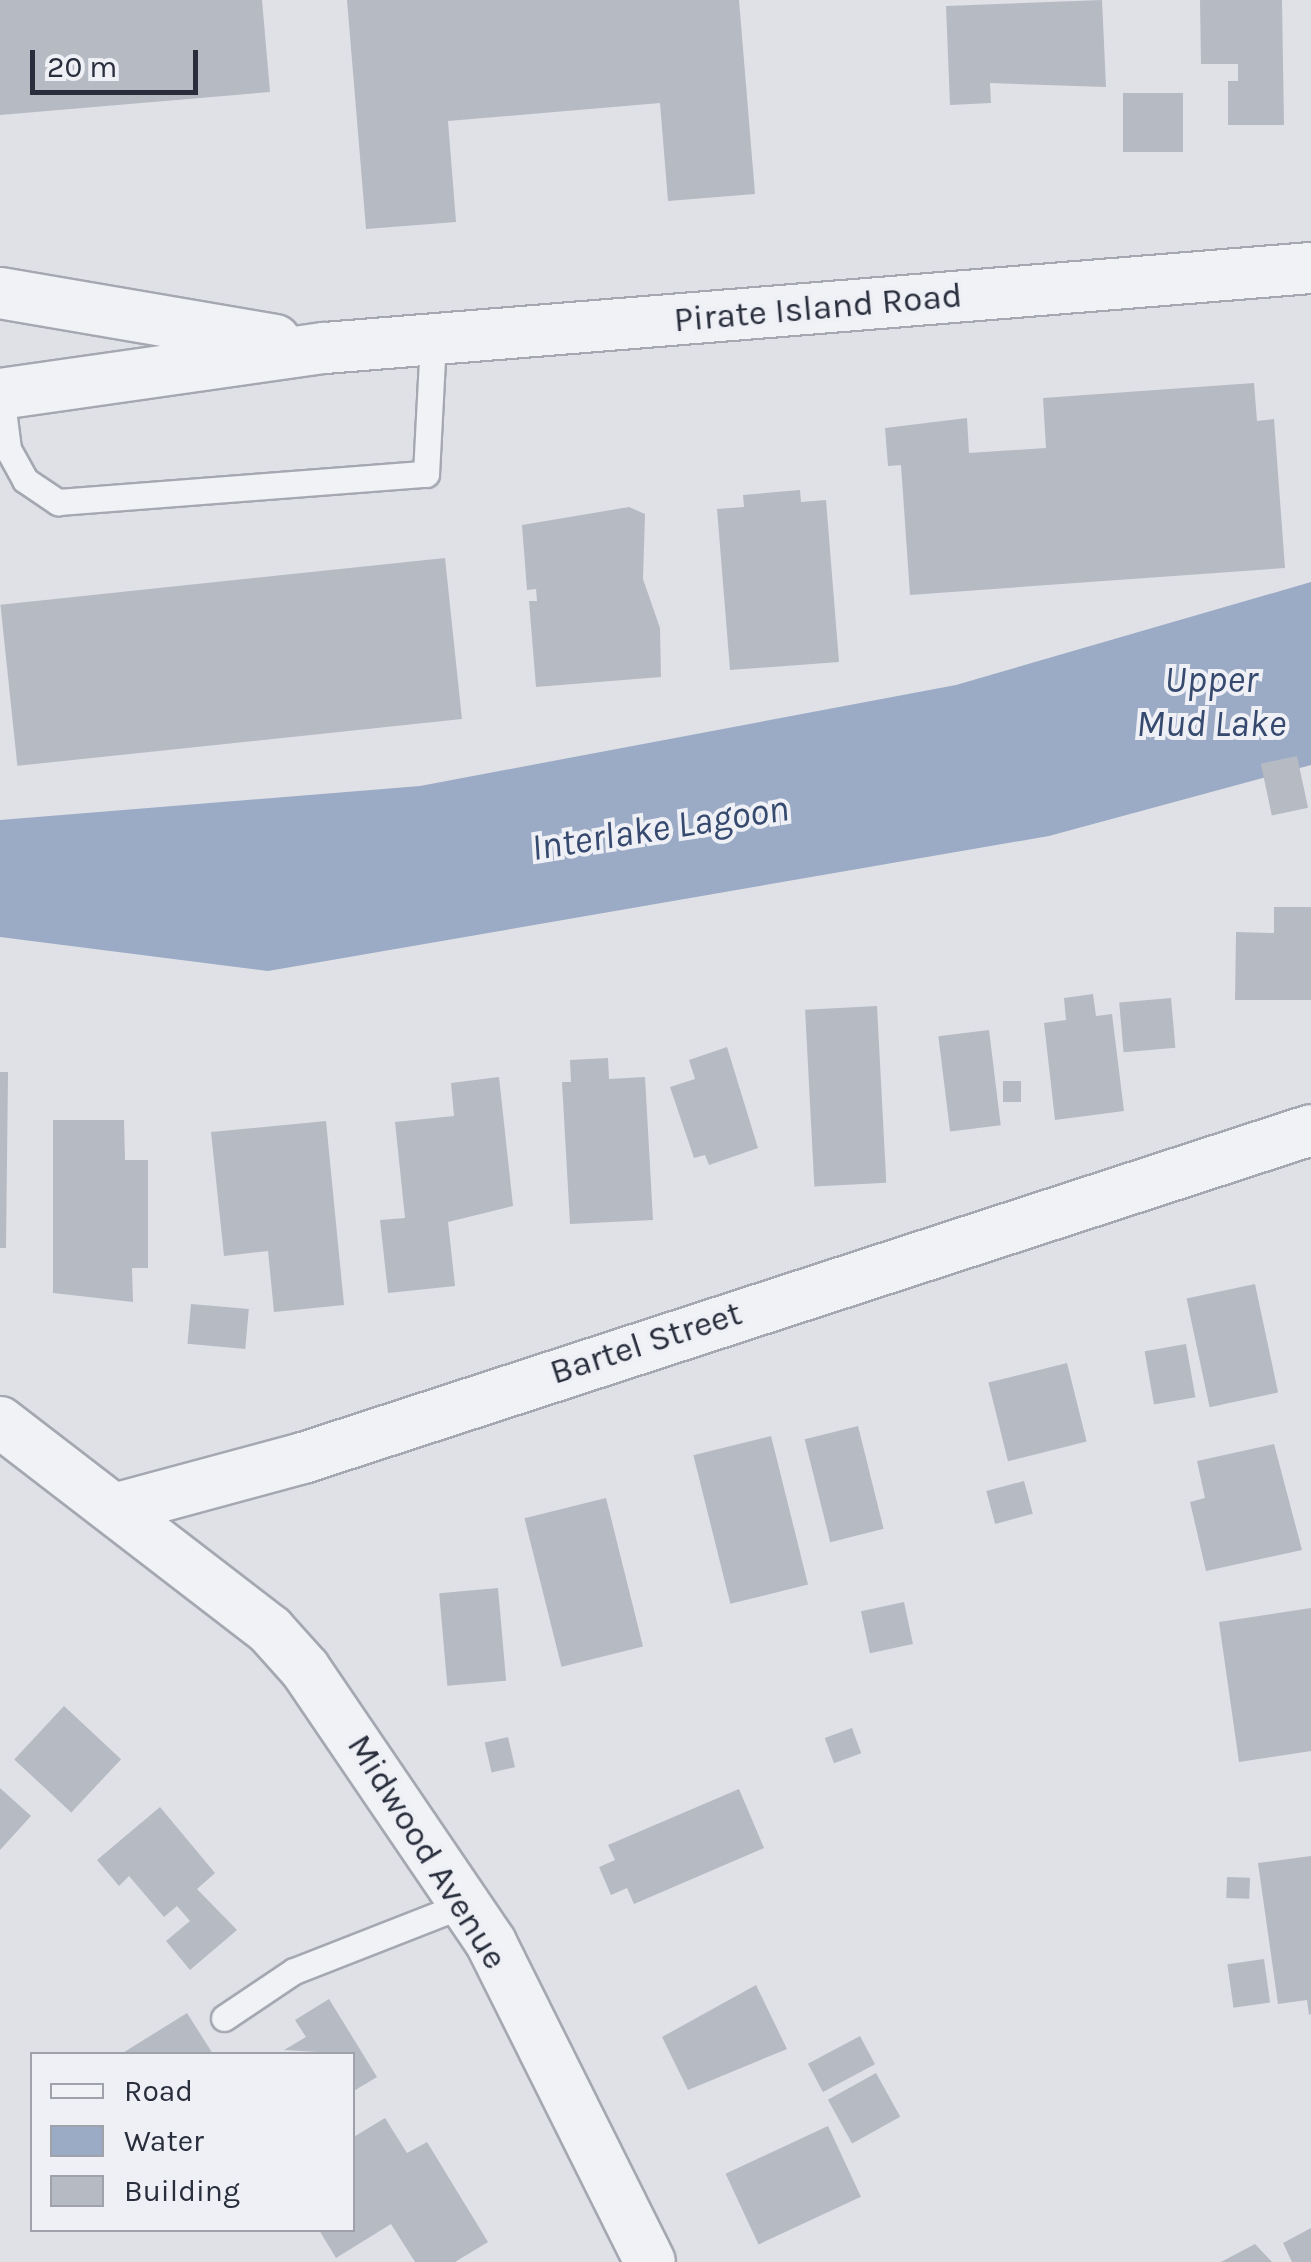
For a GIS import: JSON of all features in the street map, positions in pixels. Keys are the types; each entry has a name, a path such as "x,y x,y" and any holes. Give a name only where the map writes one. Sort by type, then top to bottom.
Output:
{"street":[{"name":"Pirate Island Road","path":"0,394 325,348 1311,268"},
{"name":"Pirate Island Road","path":"0,294 325,348"},
{"name":"Bartel Street","path":"118,1508 303,1458 1311,1130"},
{"path":"0,1422 118,1508"},
{"name":"Midwood Avenue","path":"118,1508 270,1630 305,1669 466,1904 650,2262"}],"lane":[{"path":"0,394 8,449 24,480 58,502 426,474 433,339"},
{"path":"224,2018 294,1972 466,1904"}],"water":[{"name":"Upper Mud Lake","path":"1311,582 1311,765 1049,836 268,971 0,937 0,820 420,786 956,685"}],"building":[{"path":"0,0 262,0 270,92 0,115"},
{"path":"347,0 739,0 755,194 668,201 660,103 448,121 456,222 366,229"},
{"path":"1102,0 1106,87 990,83 991,103 950,105 946,6"},
{"path":"1200,0 1282,0 1284,125 1228,125 1228,81 1238,81 1238,64 1201,64"},
{"path":"1123,93 1183,93 1183,152 1123,152"},
{"path":"1254,383 1257,421 1274,419 1285,568 910,595 901,465 888,466 885,428 967,418 969,453 1046,448 1043,398"},
{"path":"800,490 801,502 826,500 839,662 730,670 717,509 744,507 743,495"},
{"path":"629,507 645,514 643,579 660,628 661,677 536,687 529,601 537,601 536,589 527,590 522,525"},
{"path":"445,558 462,719 17,766 0,605"},
{"path":"1297,756 1308,808 1272,816 1261,764"},
{"path":"1274,907 1311,907 1311,1000 1235,1000 1236,932 1274,933"},
{"path":"1093,994 1096,1016 1112,1014 1124,1111 1055,1120 1044,1023 1066,1020 1064,998"},
{"path":"1171,998 1175,1048 1124,1052 1119,1003"},
{"path":"877,1006 886,1183 814,1187 805,1010"},
{"path":"989,1030 1001,1125 950,1131 938,1036"},
{"path":"727,1047 758,1148 709,1165 705,1155 694,1158 670,1087 695,1079 689,1060"},
{"path":"608,1058 609,1079 645,1077 653,1220 570,1224 562,1082 571,1082 570,1060"},
{"path":"0,1072 8,1072 6,1248 0,1248"},
{"path":"499,1077 513,1206 448,1222 455,1286 388,1293 380,1220 405,1218 395,1122 454,1116 451,1083"},
{"path":"1003,1081 1021,1081 1021,1102 1003,1102"},
{"path":"53,1120 124,1120 125,1160 148,1160 148,1268 132,1268 133,1302 53,1293"},
{"path":"326,1121 344,1305 274,1312 268,1251 224,1256 211,1132"},
{"path":"1255,1284 1278,1393 1210,1407 1187,1299"},
{"path":"191,1304 249,1309 245,1349 188,1344"},
{"path":"1186,1344 1195,1397 1154,1404 1145,1351"},
{"path":"1067,1363 1087,1442 1008,1461 988,1383"},
{"path":"858,1426 884,1529 830,1542 805,1439"},
{"path":"771,1436 808,1584 730,1604 693,1455"},
{"path":"1274,1444 1302,1550 1206,1571 1190,1502 1205,1498 1197,1461"},
{"path":"1024,1481 1033,1514 995,1524 986,1491"},
{"path":"606,1498 643,1646 562,1667 524,1518"},
{"path":"498,1588 506,1681 447,1686 439,1593"},
{"path":"904,1602 913,1644 870,1653 861,1611"},
{"path":"1311,1608 1311,1751 1239,1762 1219,1622"},
{"path":"64,1706 121,1759 71,1813 14,1759"},
{"path":"852,1728 861,1753 834,1763 825,1738"},
{"path":"508,1737 515,1767 492,1773 485,1742"},
{"path":"0,1788 31,1816 0,1850"},
{"path":"739,1789 764,1848 634,1904 627,1888 611,1895 599,1867 615,1860 608,1845"},
{"path":"160,1807 215,1873 197,1889 237,1930 190,1970 166,1941 190,1921 177,1906 164,1917 129,1876 119,1886 97,1860"},
{"path":"1311,1856 1309,2015 1307,2000 1278,2004 1258,1863"},
{"path":"1227,1877 1250,1878 1249,1899 1226,1898"},
{"path":"1264,1959 1270,2003 1233,2008 1227,1964"},
{"path":"756,1985 787,2049 688,2090 662,2037"},
{"path":"329,1999 377,2077 355,2090 355,2052 284,2050 306,2037 295,2020"},
{"path":"187,2013 212,2052 124,2052"},
{"path":"860,2036 875,2064 823,2092 808,2064"},
{"path":"876,2073 900,2117 852,2143 828,2100"},
{"path":"385,2118 407,2153 427,2142 488,2242 455,2262 415,2262 391,2224 336,2258 320,2232 355,2232 355,2136"},
{"path":"828,2126 861,2197 759,2244 726,2174"},
{"path":"1311,2228 1311,2262 1292,2262 1283,2243"},
{"path":"1255,2244 1272,2262 1221,2262"}],"water label":[{"name":"Interlake Lagoon","path":"660,828"}]}
